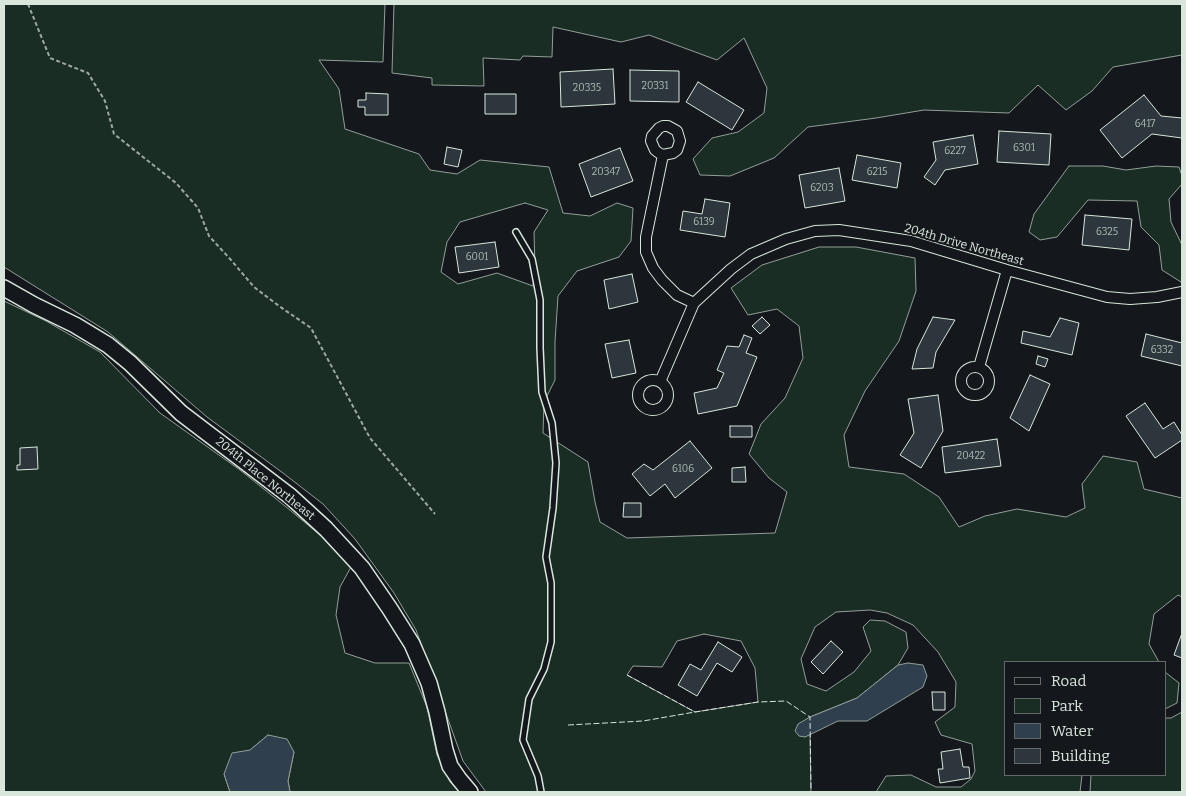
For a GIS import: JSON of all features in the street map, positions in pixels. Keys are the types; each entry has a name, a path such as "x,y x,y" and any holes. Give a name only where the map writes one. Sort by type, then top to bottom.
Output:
{"street":[{"path":"663,155 646,237 646,252 653,268 662,280 677,295 694,303"},
{"name":"204th Drive Northeast","path":"660,382 694,303 751,254 786,239 815,231 840,230 911,242 1107,297 1130,299 1157,297 1182,292"},
{"path":"979,367 1007,270"},
{"name":"204th Place Northeast","path":"4,288 75,325 108,345 130,363 181,412 290,496 326,529 362,568 412,644 429,683 450,766 470,792"}],"lane":[{"path":"516,232 532,260 540,300 542,392 552,423 556,463 553,508 546,557 551,583 551,642 544,669 529,699 523,740 538,776 541,792"}],"path":[{"path":"28,4 50,58 88,73 105,101 114,134 176,183 198,208 209,236 254,287 311,328 370,438 435,514"}],"green space":[{"path":"4,4 385,4 383,62 319,60 339,89 345,129 419,154 430,170 457,174 480,160 549,167 563,213 590,216 617,203 633,208 631,241 619,257 577,271 558,296 555,380 544,402 543,433 588,462 600,522 627,538 775,533 787,492 769,478 749,454 761,424 785,398 803,358 799,326 777,309 748,315 731,288 762,265 819,247 856,247 915,258 916,291 899,341 865,391 844,435 849,467 904,474 939,497 959,527 985,516 1017,509 1066,517 1085,508 1082,484 1103,456 1137,462 1144,489 1182,498 1182,597 1178,595 1154,614 1149,644 1158,661 1004,661 1004,776 1082,776 1080,792 876,792 886,776 911,775 936,787 961,787 971,779 975,771 972,744 941,735 935,722 955,707 956,682 938,652 913,625 887,613 870,610 836,612 815,627 801,659 807,684 826,691 854,672 871,651 863,627 870,620 885,621 906,632 908,648 898,665 857,698 810,717 805,737 810,734 811,792 486,792 463,761 416,630 394,593 355,539 323,504 207,417 108,332 4,267","holes":["525,203 548,210 534,232 535,269 533,286 497,273 458,284 441,272 447,242 460,222","704,634 741,641 755,668 758,702 695,712 627,675 633,666 662,667 677,641"]},
{"path":"394,4 1182,4 1182,55 1113,67 1092,91 1066,110 1038,85 1009,113 924,110 808,127 774,158 730,176 700,175 693,159 712,138 738,132 764,113 767,88 744,38 717,60 649,35 621,42 553,27 552,57 523,56 520,60 483,58 484,86 432,85 432,78 392,73"},
{"path":"1069,166 1103,166 1126,170 1156,166 1179,167 1182,184 1169,199 1171,222 1182,245 1181,282 1162,270 1159,245 1141,227 1137,201 1088,200 1057,237 1040,240 1029,232 1034,214"},
{"path":"4,301 46,321 100,352 160,413 240,470 285,506 319,534 351,567 340,587 336,615 345,653 375,663 409,663 427,707 437,755 450,782 460,792 290,792 288,781 294,752 268,735 224,774 230,792 4,792"},
{"path":"1166,673 1179,683 1177,703 1166,708"},
{"path":"1182,712 1182,792 1090,792 1091,776 1166,776 1166,718 1171,718"}],"water":[{"path":"908,663 923,665 927,676 923,687 867,721 838,721 805,737 799,736 795,731 798,724 810,717 857,698 898,665"},
{"path":"268,735 287,739 294,752 288,781 290,792 230,792 224,774 232,753 250,750"}],"building":[{"path":"613,69 615,104 561,107 560,72"},
{"path":"630,70 679,71 679,102 630,101"},
{"path":"698,82 744,110 732,130 686,102"},
{"path":"366,93 388,94 388,115 365,115 365,107 358,107 358,100 366,100"},
{"path":"485,94 516,94 516,114 485,114"},
{"path":"1144,95 1161,116 1182,118 1182,138 1152,134 1122,158 1100,130"},
{"path":"999,131 1051,134 1049,165 997,162"},
{"path":"973,135 978,164 945,170 935,185 924,177 936,160 933,142"},
{"path":"447,147 462,150 458,167 444,164"},
{"path":"620,148 633,181 591,197 579,164"},
{"path":"857,155 901,163 897,188 852,180"},
{"path":"839,168 845,201 805,208 799,175"},
{"path":"705,199 730,203 725,237 680,230 683,211 702,214"},
{"path":"1085,215 1132,219 1129,250 1082,245"},
{"path":"495,242 499,267 459,273 455,247"},
{"path":"632,274 638,302 609,309 604,280"},
{"path":"762,317 770,325 760,334 752,326"},
{"path":"933,317 955,320 936,352 933,368 912,369 917,349"},
{"path":"1060,318 1079,323 1072,355 1021,343 1023,331 1050,337"},
{"path":"1146,334 1182,343 1182,366 1141,356"},
{"path":"744,335 752,338 746,353 757,357 737,406 698,414 694,393 717,388 724,373 717,370 727,346 739,347"},
{"path":"629,340 636,373 612,378 605,344"},
{"path":"1038,356 1048,359 1045,367 1036,364"},
{"path":"1030,375 1050,384 1029,431 1010,418"},
{"path":"938,395 943,431 921,468 900,455 914,433 908,399"},
{"path":"1145,403 1163,429 1174,422 1182,435 1182,440 1155,458 1126,416"},
{"path":"730,426 752,426 752,437 730,437"},
{"path":"997,439 1001,466 945,473 942,447"},
{"path":"690,441 712,468 675,498 665,484 650,496 632,474 644,464 653,470"},
{"path":"37,447 38,469 17,470 17,465 20,465 20,448"},
{"path":"745,467 746,482 732,482 732,468"},
{"path":"624,503 641,503 641,517 623,517"},
{"path":"1182,633 1182,658 1174,655"},
{"path":"831,641 843,652 823,674 811,662"},
{"path":"718,642 742,657 732,672 717,663 697,696 678,685 690,664 701,670"},
{"path":"932,692 945,692 945,710 933,710"},
{"path":"960,749 963,767 969,767 970,778 940,783 938,769 943,769 941,752"}],"fence":[{"path":"627,675 695,712 758,702 786,701 810,717 811,792"},
{"path":"568,725 643,721 695,712"}]}
